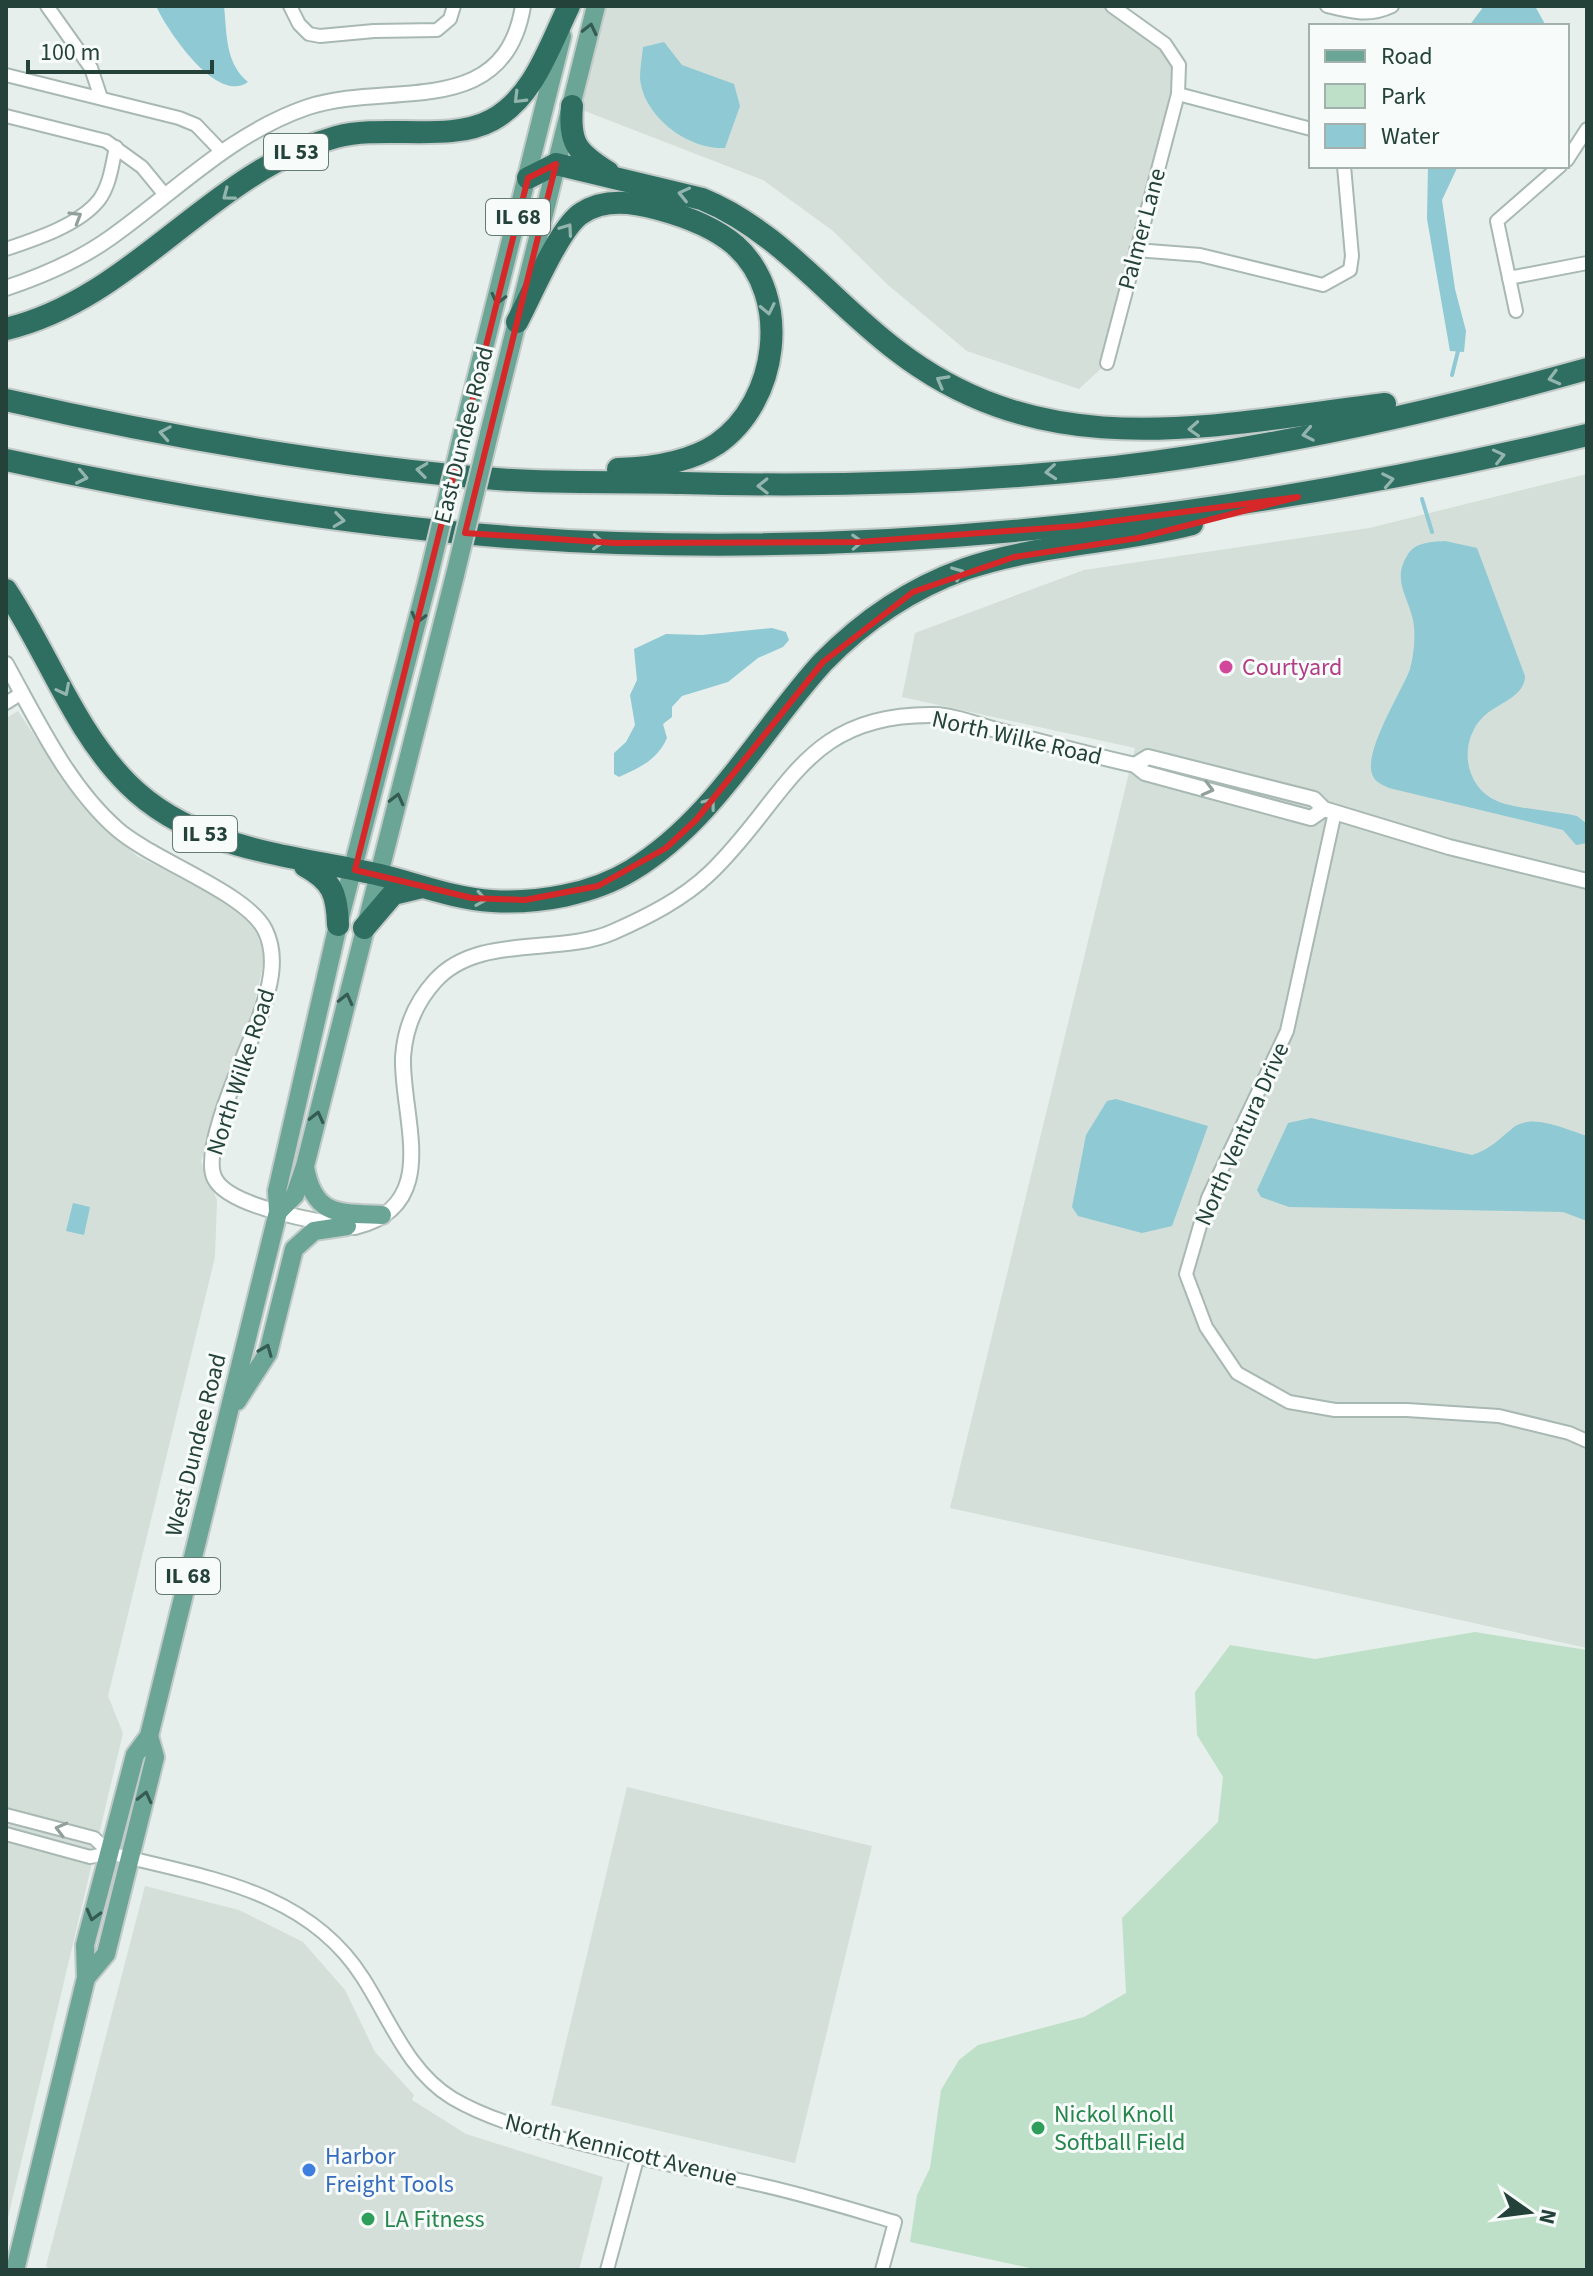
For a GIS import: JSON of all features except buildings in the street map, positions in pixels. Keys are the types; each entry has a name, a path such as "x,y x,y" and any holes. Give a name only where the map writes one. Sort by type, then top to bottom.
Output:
{"highway":[{"name":"IL 53","path":"6,329 55,312 105,285 263,168 305,148 371,131 452,130 475,127 492,120 513,106 529,88 569,6"},
{"path":"572,106 570,131 573,141 588,160 619,179"},
{"path":"528,178 556,164 702,199 749,221 905,357 935,378 974,398 1020,413 1092,428 1171,430 1233,426 1487,388 1521,388"},
{"path":"517,322 565,227 580,213 617,202 643,204 680,215 735,244 758,279 771,319 770,357 757,399 744,418 717,444 675,461 639,468 597,469 528,481"},
{"path":"6,400 110,423 246,447 528,481 756,486 954,479 1114,467 1205,454 1521,388 1587,369"},
{"path":"6,460 190,498 338,520 615,543 750,544 951,538 1186,513 1298,497 1437,470 1587,435"},
{"path":"355,870 492,901 557,897 598,886 629,872 666,848 696,820 823,662 855,632 913,592 966,569 1014,557 1138,538 1298,497"},
{"name":"IL 53","path":"6,590 33,631 83,726 129,785 154,806 206,835 293,860 355,870"},
{"path":"293,860 330,882 337,896 338,925"},
{"path":"364,928 393,894 424,886"}],"main road":[{"name":"East Dundee Road","path":"355,870 569,6"},
{"name":"East Dundee Road","path":"378,875 596,6"},
{"name":"West Dundee Road","path":"15,2270 86,1978 85,1945 135,1755 149,1736 278,1212 277,1191 338,925 355,870"},
{"name":"West Dundee Road","path":"278,1212 295,1195 305,1166 378,875"},
{"path":"305,1166 314,1197 332,1211 382,1215"},
{"path":"227,1417 268,1353 294,1249 314,1231 347,1226"},
{"name":"West Dundee Road","path":"86,1978 106,1954 155,1757 149,1736"}],"street":[{"path":"47,6 91,68 101,98"},
{"path":"290,6 299,24 309,34 320,36 437,30 450,19 454,6"},
{"path":"6,288 41,277 108,239 221,151 277,120 309,107 350,97 442,91 485,75 505,58 523,6"},
{"path":"1112,6 1165,44 1179,65 1178,94 1309,128"},
{"path":"1327,6 1355,13 1377,13 1392,6"},
{"path":"6,75 179,118 196,125 221,151"},
{"name":"Palmer Lane","path":"1107,363 1178,94"},
{"path":"6,116 106,141 142,167 165,195"},
{"path":"1569,157 1587,129"},
{"path":"6,249 30,241 92,207 109,180 116,147"},
{"path":"1136,250 1200,255 1323,285 1350,270 1352,256 1344,168"},
{"path":"1516,311 1497,221 1558,168"},
{"path":"1509,278 1587,263"},
{"name":"North Wilke Road","path":"6,664 73,779 101,814 137,844 237,899 253,912 266,931 272,973 266,1001 213,1146 211,1162 214,1179 226,1192 278,1212 347,1226 368,1224 394,1208 411,1175 403,1060 405,1038 413,1012 437,979 457,964 489,953 609,934 669,904 710,873 799,765 845,732 887,717 939,715 1135,765 1148,757 1314,799 1329,811 1449,847 1587,881"},
{"path":"6,703 22,693"},
{"name":"North Ventura Drive","path":"1329,811 1287,1031 1208,1198 1186,1274 1206,1327 1237,1373 1289,1402 1335,1410 1407,1410 1499,1416 1569,1433 1587,1441"},
{"name":"North Kennicott Avenue","path":"6,1815 94,1838 110,1853"},
{"name":"North Kennicott Avenue","path":"6,1834 90,1857 110,1853 239,1885 301,1913 333,1940 362,1976 413,2064 449,2096 518,2126 637,2159 764,2186 895,2222 882,2270"},
{"path":"607,2270 637,2159"}],"highlighted area":[{"path":"556,164 465,533 615,543 859,542 1076,526 1298,497 1138,538 1014,557 913,592 823,662 696,820 666,848 598,886 525,900 472,898 355,870 528,178"}],"shaded area":[{"path":"583,6 1112,6 1179,65 1178,94 1107,363 1079,389 967,351 888,285 833,231 763,180 572,106 581,67"},
{"path":"1587,474 1587,1648 950,1508 1135,748 902,697 915,633 1084,570 1369,528"},
{"path":"18,711 80,804 137,856 233,905 254,927 265,956 252,1015 201,1161 217,1200 215,1257 108,1696 123,1733 6,2226 6,718"},
{"path":"627,1787 872,1846 795,2163 551,2105"},
{"path":"145,1886 239,1910 303,1942 345,1990 375,2052 414,2095 412,2100 466,2134 603,2177 579,2270 50,2270 46,2266"}],"green space":[{"path":"1475,1632 1587,1650 1587,2270 1039,2270 910,2242 917,2195 930,2168 941,2090 959,2060 978,2045 1084,2017 1126,1993 1122,1918 1218,1822 1223,1777 1197,1735 1195,1692 1230,1645 1315,1659"}],"water":[{"path":"156,6 224,6 231,57 248,82 236,86 222,83 208,74 182,47"},
{"path":"1484,6 1535,6 1545,24 1470,24"},
{"path":"664,42 682,65 734,84 740,106 725,148 711,147 683,137 658,117 649,105 640,78 643,47"},
{"path":"1428,168 1457,168 1442,200 1455,289 1466,331 1464,352 1450,351 1427,219"},
{"path":"1445,541 1477,548 1525,676 1515,695 1489,712 1475,727 1468,751 1471,775 1486,794 1497,801 1577,816 1587,824 1587,843 1576,845 1563,830 1389,788 1374,778 1372,755 1410,669 1413,651 1413,620 1401,580 1403,565 1410,551 1418,545"},
{"path":"772,628 786,632 789,640 783,647 758,658 728,682 682,696 672,707 672,717 663,724 667,738 658,752 634,770 619,777 614,774 614,753 626,742 635,725 630,695 637,680 634,649 666,634 702,635"},
{"path":"1116,1099 1208,1126 1172,1226 1142,1233 1078,1216 1072,1207 1086,1135 1107,1101"},
{"path":"1311,1118 1472,1155 1490,1147 1522,1123 1550,1124 1587,1136 1587,1221 1563,1212 1289,1207 1261,1197 1257,1190 1288,1123"},
{"path":"73,1203 90,1207 84,1235 66,1231"}],"waterway":[{"path":"1452,375 1458,351"},
{"path":"1422,499 1432,532"}],"place":[{"name":"Courtyard","path":"1226,667"},
{"name":"Nickol Knoll Softball Field","path":"1038,2128"},
{"name":"Harbor Freight Tools","path":"309,2170"},
{"name":"LA Fitness","path":"368,2219"}]}
